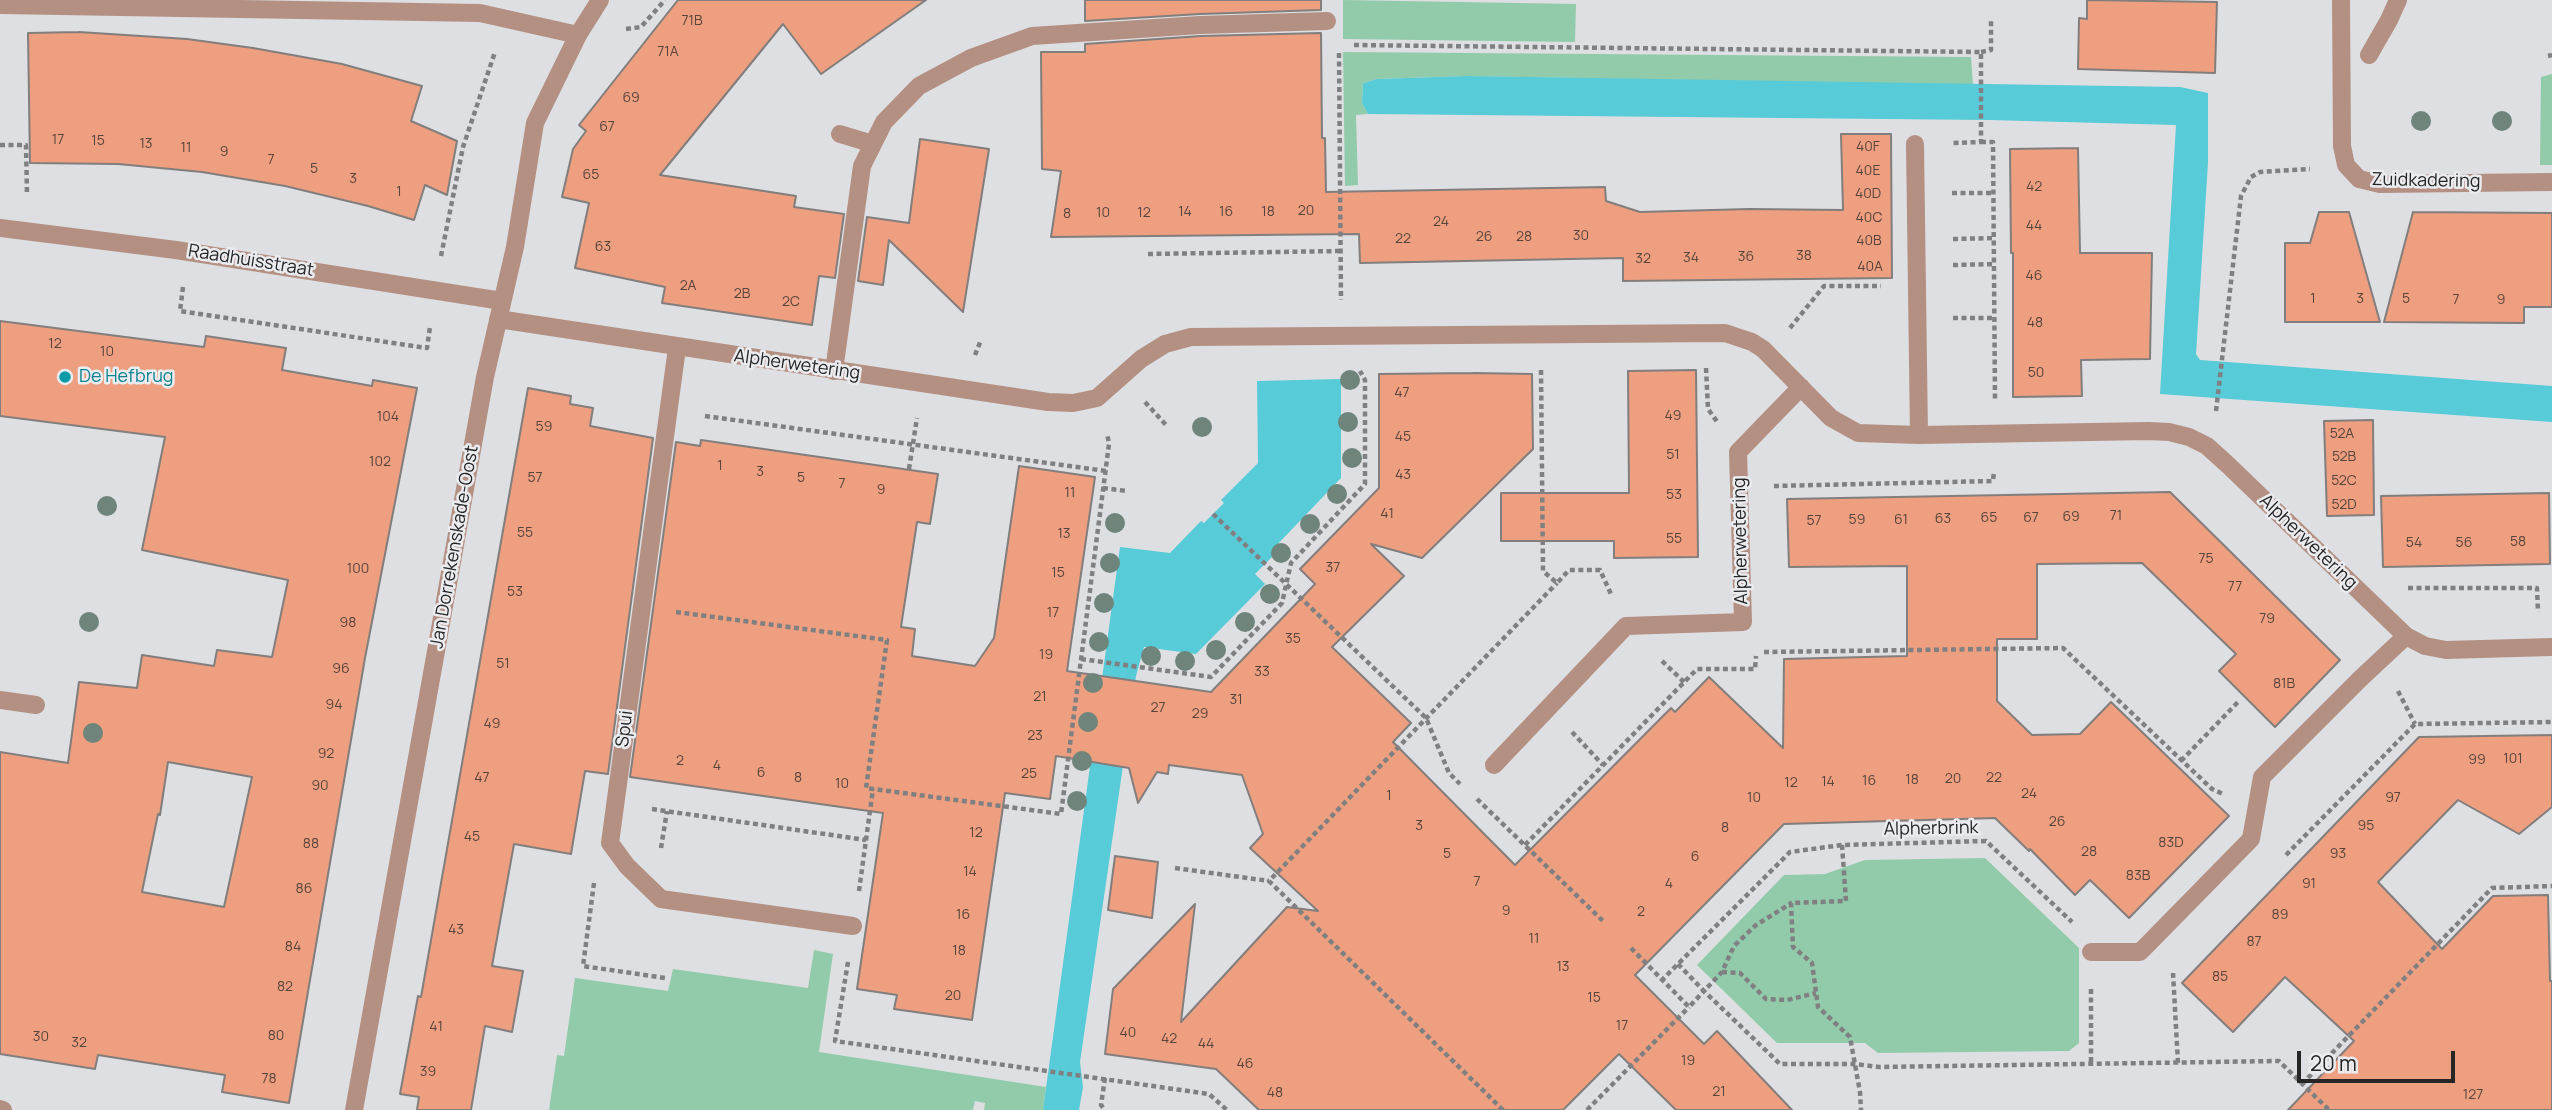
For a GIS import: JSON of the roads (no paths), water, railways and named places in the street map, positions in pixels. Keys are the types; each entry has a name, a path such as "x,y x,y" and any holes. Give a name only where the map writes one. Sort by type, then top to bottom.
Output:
{"street":[{"name":"Jan Dorrekenskade-Oost","path":"354,1110 498,319 515,247 535,123 578,35 600,0"},
{"name":"Zuidkadering","path":"2342,0 2342,146 2346,165 2360,179 2381,184 2552,182"},
{"path":"2368,55 2398,0"},
{"path":"0,5 480,13 578,35"},
{"path":"834,371 862,166 884,122 919,86 971,58 1032,36 1200,25 1327,21"},
{"path":"840,134 873,144"},
{"path":"1915,144 1919,435"},
{"name":"Raadhuisstraat","path":"0,228 176,250 502,301"},
{"name":"Alpherwetering","path":"498,319 1048,402 1097,398 1141,359 1165,344 1191,337 1704,331 1739,336 1769,354 1831,418 1858,433 1919,435 2148,431 2189,437 2207,446 2228,465 2406,636 2425,646 2446,650 2545,648"},
{"name":"Spui","path":"677,348 610,843 661,900 853,926"},
{"name":"Alpherwetering","path":"1494,765 1626,626 1742,621 1738,452 1801,387"},
{"path":"2091,952 2140,952 2148,944 2252,839 2262,777 2406,636"},
{"path":"0,700 36,705"}],"water":[{"path":"1467,76 2180,87 2208,93 2208,162 2196,354 2200,360 2552,386 2552,422 2160,394 2176,125 1989,120 1368,114 1362,103 1363,83 1377,79"},
{"path":"1341,379 1341,478 1273,549 1273,556 1255,574 1265,584 1196,654 1144,647 1136,676 1080,1062 1083,1087 1079,1110 1043,1110 1120,547 1170,553 1201,521 1204,523 1224,503 1221,500 1258,463 1257,381"}],"place":[{"name":"De Hefbrug","path":"65,377"}]}
